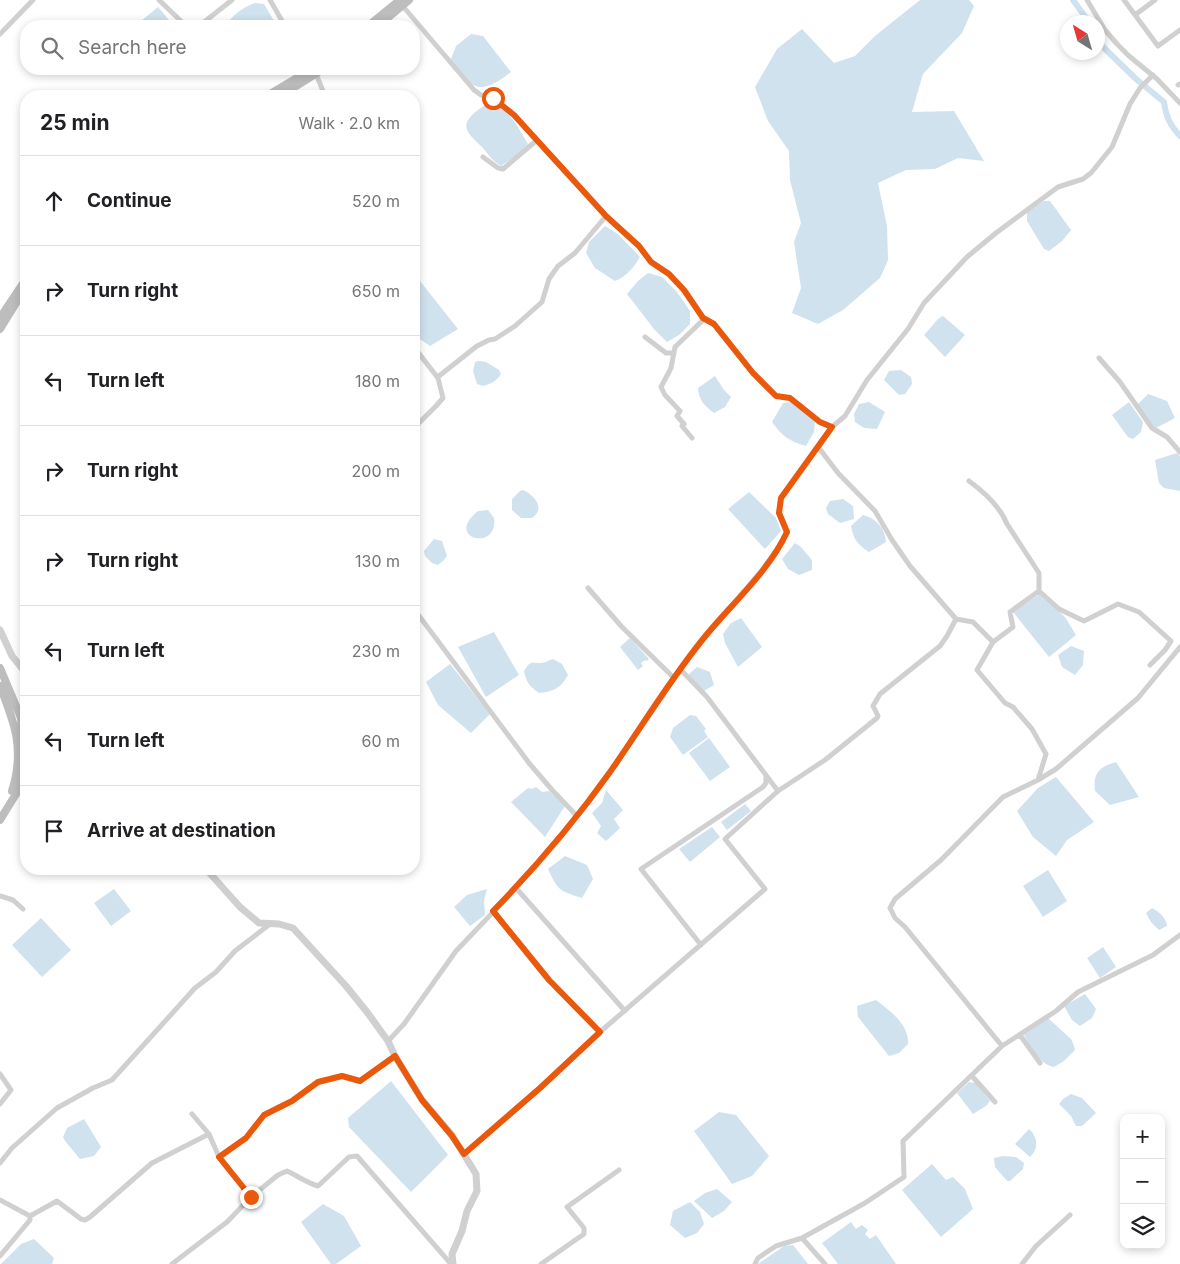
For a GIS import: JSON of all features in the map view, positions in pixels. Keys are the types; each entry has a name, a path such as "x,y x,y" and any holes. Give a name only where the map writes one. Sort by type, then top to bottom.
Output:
{"main road":[{"path":"377,20 403,2"},
{"path":"384,20 403,2"},
{"path":"278,90 306,75"},
{"path":"288,90 308,75"},
{"path":"0,318 20,288"},
{"path":"0,329 20,297"},
{"path":"0,668 20,716"},
{"path":"0,686 10,708 17,737 20,773"},
{"path":"0,812 20,783"},
{"path":"0,820 20,784"}],"street":[{"path":"0,34 33,0"},
{"path":"159,0 180,20"},
{"path":"207,20 232,0"},
{"path":"270,0 281,20"},
{"path":"1087,0 1105,30 1117,44 1153,75 1180,104"},
{"path":"1124,0 1158,46 1180,30"},
{"path":"1135,15 1155,0"},
{"path":"403,2 418,20"},
{"path":"420,23 474,90 502,104 606,216 639,246 651,262 669,274 684,290 703,318 714,324 753,373 776,396 790,398 820,422 832,427"},
{"path":"317,75 323,90"},
{"path":"390,1039 404,1024 456,950 516,888 577,816 614,767 674,678 703,639 746,590 780,545 787,532 779,513 781,498 819,448 832,427 845,416 868,380 908,329 924,303 967,257 996,233 1058,187 1084,179 1091,173 1112,147 1130,104 1140,88 1153,75"},
{"path":"482,157 498,168 503,168 537,140"},
{"path":"438,378 477,346 495,339 515,326 542,302 549,279 558,266 575,253 606,216"},
{"path":"692,438 682,426 684,424 676,416 680,411 665,395 661,387 671,368 675,347 703,318"},
{"path":"646,337 666,353 674,353"},
{"path":"420,355 438,378 442,398 420,422"},
{"path":"1099,358 1120,382 1152,428 1166,437 1180,452"},
{"path":"819,448 838,473 875,511 910,566 956,619 974,622 993,642"},
{"path":"969,481 987,495 1004,517 1006,524 1039,573 1039,591 1059,608 1084,621 1118,604 1139,612 1171,642 1150,665"},
{"path":"588,588 622,627 674,678"},
{"path":"1038,780 1046,754 1032,729 1013,706 1005,704 977,670 993,642 1012,627 1010,612 1039,591"},
{"path":"420,617 529,763 577,816"},
{"path":"464,1154 540,1088 600,1032 765,889 725,840 778,791 825,760 877,718 878,716 873,706 880,694 940,646 956,619"},
{"path":"0,630 12,656 20,666"},
{"path":"1002,1046 905,927 895,918 890,908 895,899 941,860 1003,797 1056,769 1138,698 1180,647"},
{"path":"681,670 706,697 778,791"},
{"path":"701,945 641,870 763,787 766,783 766,776"},
{"path":"212,875 259,923 279,924 293,928 346,986 388,1041 422,1100 452,1136 464,1154 476,1174 477,1191 467,1211 462,1232 452,1254 452,1264"},
{"path":"516,888 624,1011"},
{"path":"0,896 13,900 23,910"},
{"path":"493,911 549,980 600,1032"},
{"path":"0,1163 19,1142 58,1108 93,1088 112,1080 195,988 216,972 235,951 270,924"},
{"path":"755,1264 758,1258 776,1246 802,1238 864,1203 904,1177 903,1141 1002,1046 1056,1011 1078,992 1153,955 1180,935"},
{"path":"1020,1035 1040,1063"},
{"path":"219,1157 246,1138 264,1115 292,1101 318,1082 342,1076 360,1081 395,1056"},
{"path":"0,1074 10,1088 10,1092 0,1104"},
{"path":"972,1076 995,1102"},
{"path":"0,1085 6,1082"},
{"path":"192,1114 209,1134 219,1157 251,1197"},
{"path":"0,1256 30,1220 30,1216 57,1201 81,1219 88,1219 152,1162 209,1134"},
{"path":"172,1264 228,1222 251,1197 278,1175 287,1171 301,1177 309,1184 318,1186 349,1157 357,1156 452,1264"},
{"path":"541,1264 584,1234 584,1228 567,1207 620,1170"},
{"path":"0,1200 30,1216"},
{"path":"1022,1264 1036,1246 1070,1215"},
{"path":"802,1238 825,1264"}],"water":[{"path":"920,0 969,0 974,6 962,33 923,74 912,112 954,111 984,161 958,158 935,169 906,170 878,183 887,226 888,260 880,278 843,310 818,324 792,313 801,288 794,242 801,223 790,180 789,151 768,121 755,87 777,49 802,29 834,63 855,56 875,36"},
{"path":"255,3 264,4 273,20 230,20 246,7"},
{"path":"158,7 169,20 142,20"},
{"path":"471,34 483,36 511,72 484,87 471,84 464,78 451,59 456,46"},
{"path":"495,101 510,115 528,144 517,155 501,166 473,138 466,125 478,110 488,103"},
{"path":"1044,201 1050,201 1071,230 1062,241 1049,251 1044,249 1027,221 1027,212"},
{"path":"605,226 618,234 640,257 623,277 615,281 595,268 586,253 589,242"},
{"path":"648,273 662,277 677,292 690,311 690,324 679,335 667,342 654,329 627,294"},
{"path":"420,281 458,329 430,346 420,339"},
{"path":"943,316 965,335 945,357 924,335"},
{"path":"475,362 486,362 499,370 501,374 493,382 486,385 477,384 473,371"},
{"path":"901,370 911,377 912,384 905,394 899,395 884,380 889,371"},
{"path":"715,376 731,397 725,407 714,413 703,402 698,388"},
{"path":"1148,394 1167,401 1175,418 1156,428 1148,422 1138,404"},
{"path":"792,402 815,421 814,432 806,446 786,437 772,422 783,403"},
{"path":"869,402 885,412 877,429 864,428 855,422 854,414 859,404"},
{"path":"1129,402 1143,422 1141,432 1133,439 1128,437 1112,415"},
{"path":"1177,453 1180,456 1180,491 1164,488 1159,483 1155,460"},
{"path":"523,490 532,496 538,504 538,512 532,518 521,518 512,510 512,499"},
{"path":"749,492 776,518 781,531 765,549 728,509"},
{"path":"843,499 853,506 854,519 840,523 828,514 826,508 830,501"},
{"path":"488,510 494,518 493,529 489,535 475,538 466,529 469,521 478,511"},
{"path":"863,515 879,524 884,532 886,542 869,552 857,541 851,526"},
{"path":"434,539 442,541 447,556 438,565 432,563 425,556 424,551"},
{"path":"795,543 812,560 812,570 799,575 788,569 782,559"},
{"path":"1040,594 1065,617 1076,635 1049,657 1013,612"},
{"path":"741,618 762,647 738,667 725,643 723,634 731,623"},
{"path":"494,632 519,675 486,697 458,647"},
{"path":"630,638 649,659 641,663 643,666 638,670 620,647"},
{"path":"1071,646 1084,651 1083,665 1075,675 1062,667 1058,655"},
{"path":"553,659 562,664 568,675 556,688 548,692 539,693 529,684 524,671 531,663 542,663"},
{"path":"450,664 490,714 471,733 438,705 426,682"},
{"path":"697,667 710,672 714,685 704,691 694,682 689,674"},
{"path":"690,715 696,716 706,729 704,731 708,737 683,755 670,737 673,728"},
{"path":"709,738 730,767 710,781 689,753"},
{"path":"1116,762 1139,797 1110,805 1095,791 1095,780 1096,775 1101,769"},
{"path":"1056,777 1094,822 1067,840 1056,856 1033,837 1017,811 1038,788"},
{"path":"536,787 542,792 549,791 565,806 545,837 511,802 528,788"},
{"path":"606,790 623,810 614,819 620,828 606,841 597,833 601,826 592,813 602,803"},
{"path":"745,804 751,811 727,830 721,822"},
{"path":"712,827 720,837 690,862 679,849"},
{"path":"565,856 587,865 593,879 582,898 560,889 554,882 548,869"},
{"path":"1048,870 1067,901 1043,917 1023,886"},
{"path":"114,889 131,911 111,926 94,903"},
{"path":"487,889 484,900 485,915 470,926 454,907 467,895"},
{"path":"1152,908 1164,917 1167,926 1159,930 1151,922 1146,913"},
{"path":"41,918 71,950 42,977 12,945"},
{"path":"1103,947 1116,967 1100,978 1087,958"},
{"path":"1085,994 1096,1009 1092,1018 1080,1026 1072,1020 1064,1006"},
{"path":"876,1000 898,1019 905,1030 908,1044 899,1053 889,1056 858,1017 857,1006"},
{"path":"1048,1018 1072,1040 1075,1050 1064,1061 1054,1067 1040,1059 1024,1035"},
{"path":"391,1081 448,1155 411,1192 349,1127 348,1118"},
{"path":"969,1082 976,1083 990,1101 986,1106 973,1114 957,1093"},
{"path":"1071,1094 1082,1098 1096,1113 1082,1126 1076,1126 1071,1116 1059,1104"},
{"path":"719,1112 736,1115 769,1156 752,1176 732,1184 694,1131"},
{"path":"84,1119 101,1147 94,1156 80,1159 63,1137 67,1128"},
{"path":"1029,1129 1036,1139 1035,1150 1030,1157 1015,1144"},
{"path":"1003,1156 1016,1157 1024,1163 1023,1169 1010,1181 1007,1181 995,1167 994,1158"},
{"path":"932,1164 946,1180 953,1177 965,1189 973,1209 941,1237 902,1190"},
{"path":"717,1189 732,1202 724,1211 712,1218 694,1201 705,1193"},
{"path":"690,1202 700,1212 704,1224 697,1233 685,1238 670,1225 673,1211"},
{"path":"323,1204 344,1216 361,1246 336,1264 331,1264 301,1222"},
{"path":"851,1222 856,1229 862,1225 868,1230 865,1234 870,1239 876,1235 896,1264 838,1264 822,1243"},
{"path":"34,1239 54,1258 52,1264 1,1264 21,1244"},
{"path":"793,1245 808,1264 758,1264 784,1246"}],"waterway":[{"path":"1073,0 1084,15"},
{"path":"1105,49 1136,79 1164,102 1169,120 1180,136"}],"route":[{"path":"251,1197 219,1157 246,1138 264,1115 292,1101 318,1082 342,1076 360,1081 395,1056 422,1100 452,1136 464,1154 540,1088 600,1032 549,980 493,911 516,888 577,816 703,639 746,590 780,545 787,532 779,513 781,498 819,448 832,427 820,422 790,398 776,396 764,385 714,324 703,318 695,304 669,274 651,262 639,246 606,216 514,115 493,98"}]}
